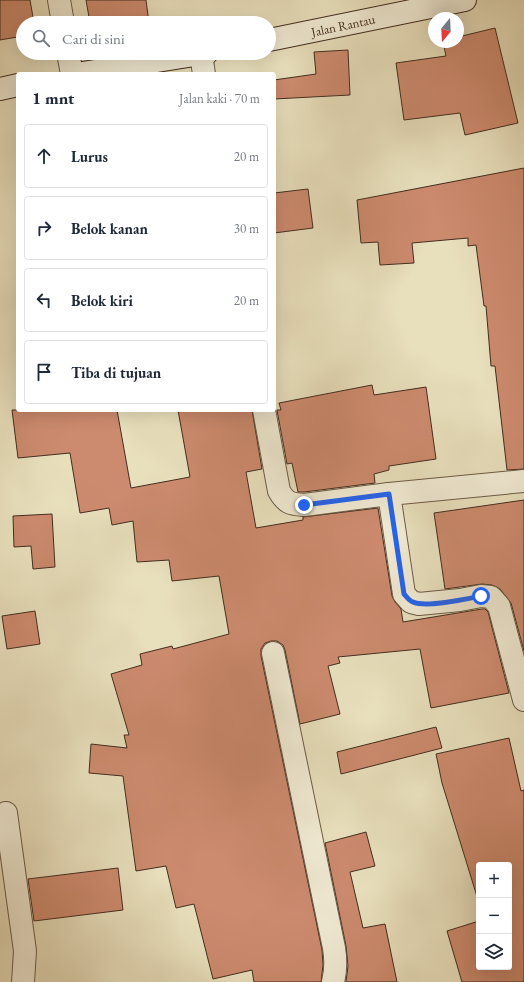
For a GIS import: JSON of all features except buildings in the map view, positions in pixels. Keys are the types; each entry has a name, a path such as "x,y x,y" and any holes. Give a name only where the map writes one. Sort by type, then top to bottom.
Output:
{"street":[{"path":"58,0 61,16"},
{"name":"Jalan Rantau","path":"276,38 399,6 465,0"},
{"path":"69,60 72,72"},
{"path":"94,72 204,60"},
{"path":"0,89 16,85"},
{"path":"264,412 279,491 284,499 291,504 304,505 389,494 524,481"},
{"path":"389,494 404,594 411,602 419,604 460,600 481,596 490,597 498,606 524,700"},
{"path":"273,653 334,948 336,963 332,982"},
{"path":"6,813 24,951 23,982"}],"route":[{"path":"304,505 389,494 404,594 411,602 419,604 431,603 481,596"}]}
